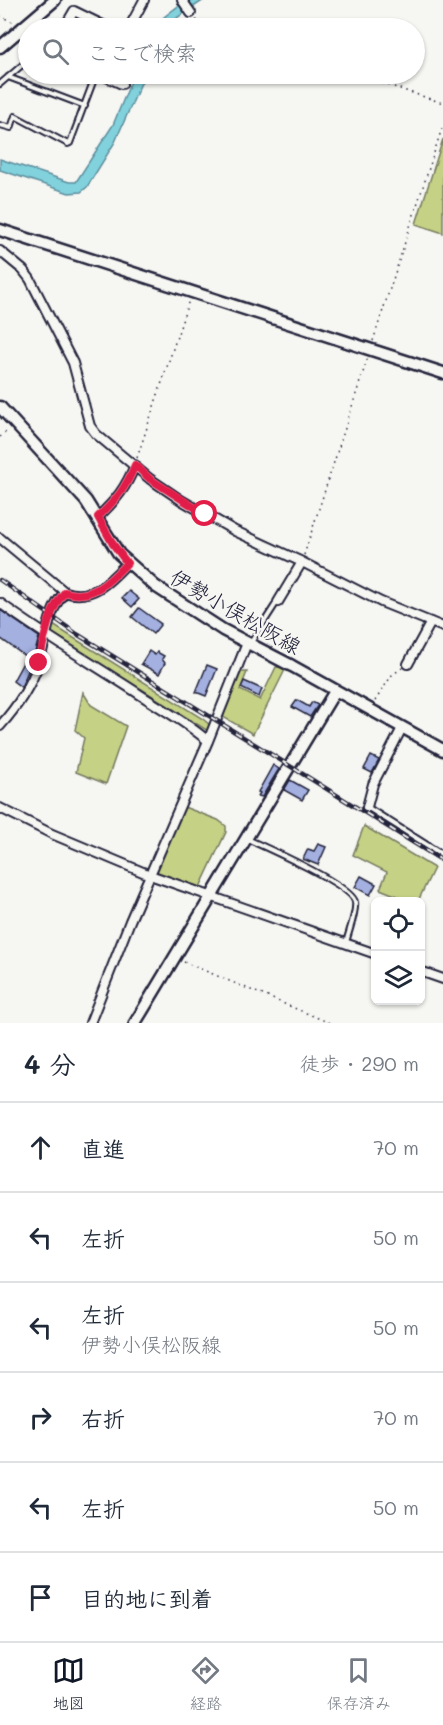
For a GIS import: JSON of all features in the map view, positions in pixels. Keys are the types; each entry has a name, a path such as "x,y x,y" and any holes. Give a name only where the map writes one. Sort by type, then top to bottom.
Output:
{"street":[{"path":"37,18 55,0"},
{"path":"134,18 144,0"},
{"path":"182,0 191,13"},
{"path":"70,18 74,11 88,18"},
{"path":"0,47 18,35"},
{"path":"0,230 443,373"},
{"path":"0,251 23,270 30,279 73,363 90,426 96,434 150,479 189,505 235,531 381,602 443,627"},
{"name":"伊勢小俣松阪線","path":"0,406 68,480 98,517 127,563 155,586 184,607 248,644 443,750"},
{"path":"98,517 122,492 135,465"},
{"path":"0,538 65,592 84,595 91,592 114,576 127,563"},
{"path":"278,602 302,562"},
{"path":"0,726 21,702 39,663 58,599 65,592"},
{"path":"0,603 208,741"},
{"path":"408,664 431,622"},
{"path":"90,1023 248,644"},
{"path":"135,1023 335,691"},
{"path":"0,711 8,716"},
{"path":"367,807 373,784 402,728"},
{"path":"0,808 52,834 150,875 210,898 371,953"},
{"path":"425,973 443,979"}],"lane":[{"path":"0,84 18,68"},
{"path":"8,77 18,81"},
{"path":"27,84 85,106"},
{"path":"0,125 11,128 15,116 68,144 94,84"},
{"path":"248,644 278,602"},
{"path":"367,807 443,855"},
{"path":"247,838 336,883 352,894 355,906 346,944"}],"path":[{"path":"191,13 195,18"},
{"path":"0,16 18,29"},
{"path":"385,84 443,103"},
{"path":"302,562 443,125"},
{"path":"135,465 192,292"},
{"path":"370,710 392,675 408,664"},
{"path":"174,959 330,1023"}],"green space":[{"path":"443,139 443,233 416,224"},
{"path":"53,625 203,719 211,726 208,731 51,632"},
{"path":"276,667 286,668 253,734 223,717 239,672 247,672 240,690 260,700"},
{"path":"83,692 91,705 126,726 106,784 76,772 84,738 75,730"},
{"path":"184,807 218,820 226,826 226,832 200,887 155,874"},
{"path":"364,826 434,868 420,897 400,897 380,889 387,872 353,855"}],"water":[{"path":"186,0 204,0 177,18 164,17"},
{"path":"130,84 141,84 115,142 87,187 81,192 69,193 0,170 0,159 69,182 76,182 113,125"}],"building":[{"path":"129,591 139,599 132,607 122,598"},
{"path":"139,608 161,624 153,634 132,617"},
{"path":"0,610 39,637 33,660 21,687 13,681 26,657 0,638"},
{"path":"149,651 155,655 157,652 164,656 162,659 165,663 159,674 141,664"},
{"path":"207,665 217,669 206,696 196,692"},
{"path":"244,681 262,689 259,697 241,688"},
{"path":"297,700 309,707 312,702 318,705 310,717 292,707"},
{"path":"371,756 379,760 372,773 364,769"},
{"path":"273,765 279,769 262,797 258,796 260,793 258,792"},
{"path":"290,780 308,790 302,800 284,790"},
{"path":"318,844 326,847 318,865 303,859 308,849 314,851"},
{"path":"361,876 376,884 370,895 355,887"}],"waterway":[{"path":"186,803 216,733"}],"railway":[{"path":"0,580 77,634 443,861"}],"route":[{"path":"39,663 58,599 65,592 84,595 91,592 102,586 127,563 119,554 98,517 116,500 128,483 135,465 150,479 205,514"}]}
